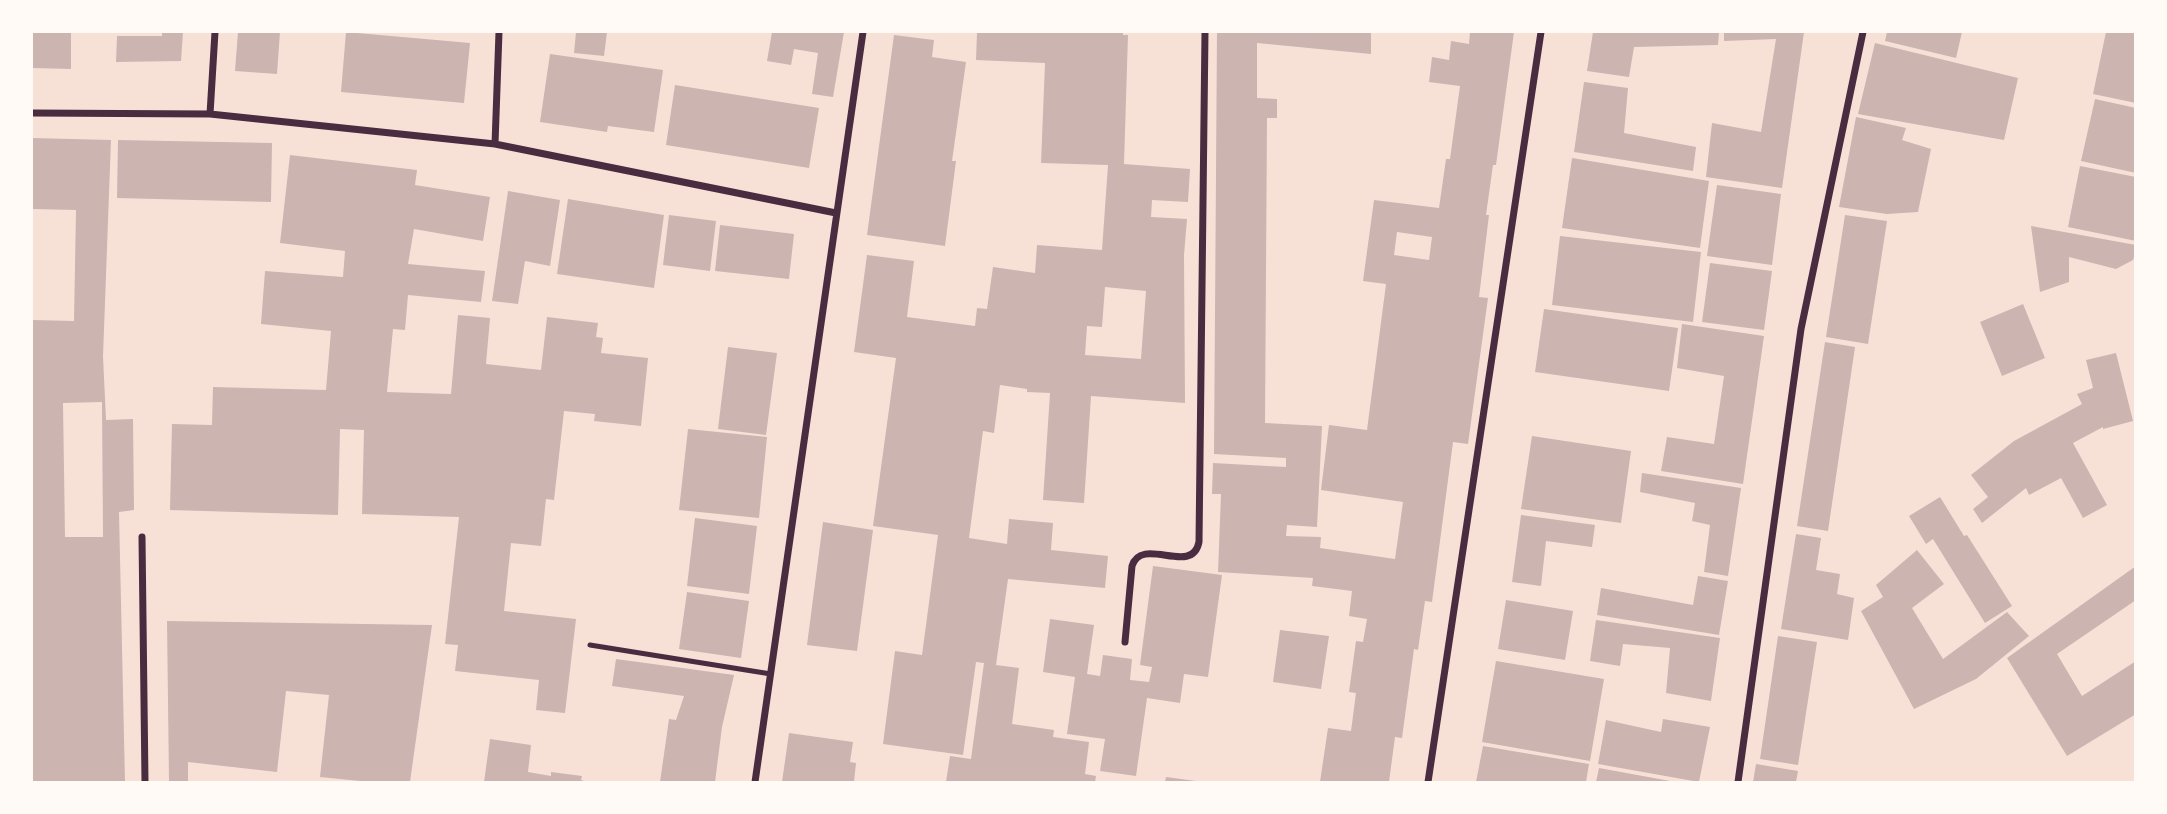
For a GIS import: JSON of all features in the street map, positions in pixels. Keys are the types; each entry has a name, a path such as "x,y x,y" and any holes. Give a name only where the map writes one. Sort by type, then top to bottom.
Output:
{"street":[{"path":"210,114 215,32"},
{"path":"495,145 499,32"},
{"path":"755,782 863,32"},
{"path":"1125,642 1134,559 1148,554 1182,557 1198,550 1205,32"},
{"path":"1428,782 1541,32"},
{"path":"1738,782 1801,329 1863,32"},
{"path":"32,113 210,114 495,145 836,213"},
{"path":"142,537 145,782"}],"lane":[{"path":"590,645 771,674"}],"building":[{"path":"32,32 71,32 71,69 32,68"},
{"path":"162,32 183,32 181,61 116,62 117,36 162,36"},
{"path":"238,32 280,32 277,74 235,71"},
{"path":"346,32 470,43 464,103 341,92"},
{"path":"576,32 607,32 604,56 574,53"},
{"path":"772,32 844,32 833,97 812,94 818,53 794,49 791,65 767,61"},
{"path":"977,32 1123,32 1123,35 1128,35 1124,164 1190,169 1188,202 1152,200 1151,217 1187,219 1184,255 1185,403 1091,396 1084,503 1043,500 1050,393 1027,392 1027,389 1000,385 994,433 983,431 969,538 1007,544 1009,519 1053,523 1051,550 1108,556 1105,588 1008,579 996,665 1019,668 1012,724 1054,730 1053,737 1089,742 1085,774 1096,776 1095,782 946,782 950,756 971,759 984,663 976,662 963,755 883,744 895,651 922,655 938,535 873,526 896,358 854,352 867,255 914,261 907,317 975,326 977,308 987,309 993,267 1035,273 1037,245 1102,250 1108,165 1041,163 1045,63 976,60","holes":["1105,287 1146,291 1141,359 1085,355 1087,326 1102,327"]},
{"path":"1217,32 1371,32 1371,54 1257,43 1257,98 1277,99 1277,118 1267,118 1265,423 1322,426 1317,527 1287,525 1286,536 1321,537 1320,548 1395,559 1403,502 1321,490 1329,425 1367,430 1386,284 1363,281 1374,200 1439,208 1446,159 1450,159 1460,86 1429,82 1432,57 1449,60 1451,41 1469,44 1470,32 1514,32 1496,165 1493,165 1486,215 1489,215 1479,297 1488,298 1468,444 1453,442 1432,602 1425,601 1418,650 1414,649 1402,738 1395,737 1389,782 1320,782 1328,728 1351,731 1356,693 1349,692 1356,641 1363,642 1367,619 1349,616 1352,591 1312,586 1313,578 1218,572 1221,494 1212,494 1213,463 1286,467 1286,458 1214,454","holes":["1397,232 1432,237 1429,260 1394,255"]},
{"path":"1593,32 1719,32 1718,45 1634,47 1629,77 1587,71"},
{"path":"1724,32 1804,32 1782,188 1706,177 1712,123 1761,132 1776,39 1724,41"},
{"path":"1887,32 1962,32 1956,58 1885,41"},
{"path":"2106,32 2136,32 2136,103 2093,94"},
{"path":"894,35 934,40 932,57 966,62 952,161 956,161 945,246 867,235"},
{"path":"1875,43 2018,78 2004,140 1858,114"},
{"path":"550,54 663,70 654,132 608,126 607,132 540,122"},
{"path":"1584,82 1628,88 1624,133 1696,147 1693,171 1574,152"},
{"path":"675,85 819,108 809,168 666,145"},
{"path":"2095,99 2136,108 2136,173 2081,161"},
{"path":"1856,117 1906,128 1902,140 1931,149 1918,212 1887,214 1839,207"},
{"path":"32,138 111,140 103,356 106,420 133,419 134,510 119,512 125,782 32,782 32,320 74,321 76,210 32,209","holes":["102,402 103,537 65,537 63,403"]},
{"path":"118,140 272,143 271,202 117,198"},
{"path":"290,155 417,170 415,185 490,197 483,241 414,229 408,264 485,271 481,302 408,295 405,330 393,329 387,392 451,394 458,315 490,318 486,364 541,370 547,317 598,323 596,337 603,338 601,353 648,358 641,426 594,421 595,414 564,411 554,500 546,499 541,546 511,543 504,611 576,619 565,713 536,710 539,680 455,671 458,645 445,644 459,517 362,514 364,430 340,429 338,515 170,510 172,424 212,425 213,387 326,390 331,331 261,324 265,271 343,277 345,251 280,243"},
{"path":"1572,158 1709,181 1700,248 1562,228"},
{"path":"2080,166 2136,177 2136,241 2068,227"},
{"path":"1717,185 1781,194 1772,265 1707,256"},
{"path":"508,191 560,200 550,266 525,261 518,304 492,301"},
{"path":"568,199 664,215 654,288 557,274"},
{"path":"669,215 716,221 710,271 663,265"},
{"path":"1845,215 1887,221 1868,344 1826,337"},
{"path":"720,225 794,234 789,279 715,271"},
{"path":"2031,226 2136,245 2136,251 2133,260 2116,269 2069,257 2069,282 2040,292"},
{"path":"1560,236 1701,252 1693,322 1552,305"},
{"path":"1710,263 1772,271 1764,330 1702,322"},
{"path":"2023,304 2045,358 2002,376 1980,322"},
{"path":"1544,309 1678,328 1669,391 1535,372"},
{"path":"1682,324 1764,336 1743,484 1661,471 1667,437 1714,444 1724,376 1677,368"},
{"path":"1825,342 1855,347 1828,531 1797,526"},
{"path":"728,347 777,353 766,435 718,429"},
{"path":"2116,353 2133,421 2103,427 2073,443 2107,505 2083,518 2061,478 2029,495 2026,488 1982,523 1973,509 1988,497 1971,475 2014,441 2082,404 2077,394 2093,388 2086,360"},
{"path":"688,429 767,437 759,518 679,510"},
{"path":"1532,436 1631,451 1621,523 1521,509"},
{"path":"1642,473 1741,488 1728,576 1704,572 1710,525 1692,521 1695,503 1640,492"},
{"path":"1940,497 2012,606 1985,623 1933,539 1926,544 1909,516"},
{"path":"1521,515 1595,525 1592,547 1546,541 1541,586 1512,582"},
{"path":"695,518 757,526 749,594 687,586"},
{"path":"823,522 873,530 857,651 807,645"},
{"path":"1796,534 1821,538 1816,570 1840,574 1837,594 1854,598 1848,640 1781,629"},
{"path":"1917,550 1944,584 1912,608 1943,659 2007,612 2029,636 1976,679 1914,709 1861,611 1883,597 1876,585"},
{"path":"1153,566 1222,575 1208,677 1184,674 1180,703 1147,698 1136,776 1100,771 1105,739 1067,734 1075,677 1043,672 1050,619 1094,625 1087,674 1100,676 1103,655 1132,659 1130,680 1149,682 1152,667 1140,665"},
{"path":"2136,566 2136,600 2057,654 2082,696 2136,661 2136,714 2067,756 2007,658"},
{"path":"1698,576 1728,581 1719,635 1597,615 1601,588 1693,605"},
{"path":"687,592 749,601 741,658 679,649"},
{"path":"1506,600 1573,611 1565,660 1498,649"},
{"path":"1596,620 1720,638 1711,701 1666,693 1670,648 1623,644 1620,666 1590,661"},
{"path":"167,621 432,625 410,782 370,782 320,777 329,695 286,691 277,772 188,762 188,782 169,782"},
{"path":"1280,630 1329,636 1321,689 1273,682"},
{"path":"1778,636 1817,642 1798,765 1760,759"},
{"path":"616,659 734,675 722,727 715,782 660,782 669,719 676,720 684,696 612,686"},
{"path":"1496,661 1604,679 1590,761 1482,742"},
{"path":"1663,719 1710,727 1699,782 1598,764 1606,720 1661,732"},
{"path":"789,733 853,742 850,762 856,763 854,782 782,782"},
{"path":"490,739 531,745 528,772 551,776 551,772 582,776 581,780 587,782 484,782"},
{"path":"1483,746 1589,764 1586,782 1476,782"},
{"path":"1756,764 1798,771 1796,782 1753,782"},
{"path":"1599,768 1670,781 1670,782 1596,782"},
{"path":"1166,777 1196,781 1196,782 1165,782"}]}
